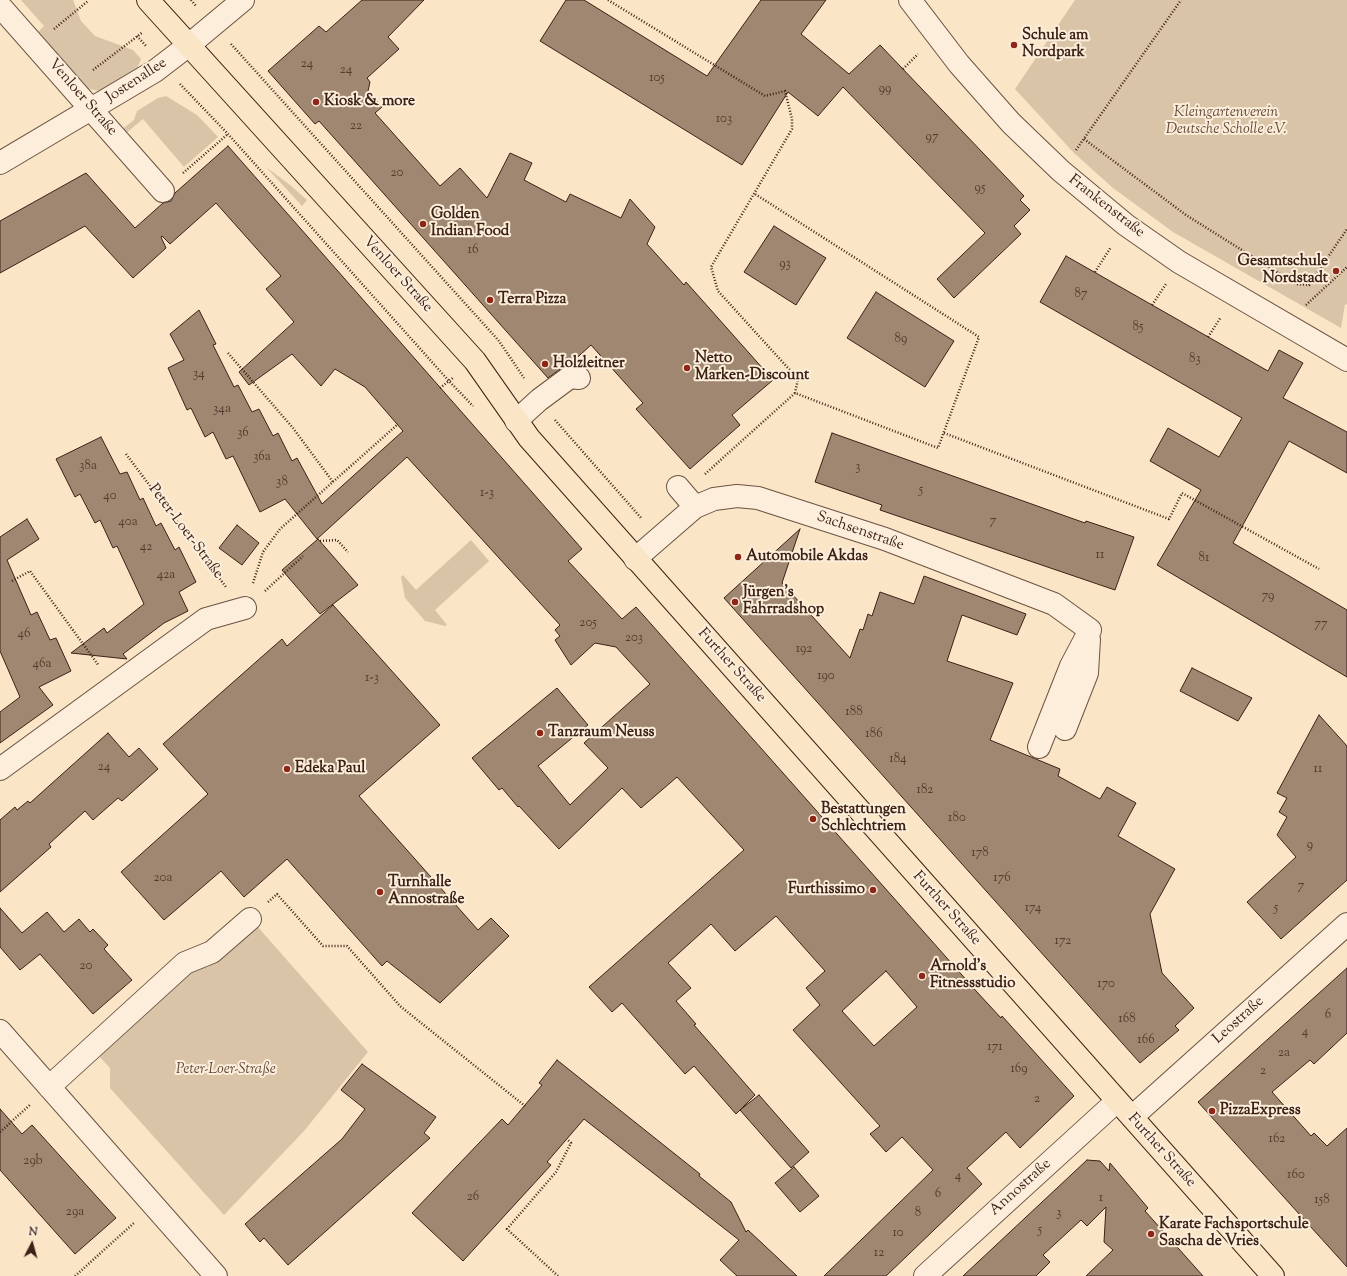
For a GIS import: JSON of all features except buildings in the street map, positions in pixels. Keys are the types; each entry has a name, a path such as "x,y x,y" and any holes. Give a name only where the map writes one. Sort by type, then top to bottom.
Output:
{"main road":[{"name":"Venloer Straße","path":"154,2 189,45 475,361 529,438 635,559"},
{"name":"Further Straße","path":"635,559 1273,1276"}],"street":[{"name":"Jostenallee","path":"0,163 155,71 214,25 243,0"},
{"name":"Frankenstraße","path":"910,0 959,64 1012,123 1061,171 1126,225 1179,262 1347,360"},
{"name":"Venloer Straße","path":"0,6 163,191"},
{"path":"516,421 570,377 579,378"},
{"name":"Sachsenstraße","path":"635,559 685,496 714,499 737,496 758,498 885,539 1054,604 1090,630"},
{"path":"0,769 206,619 245,608"},
{"path":"1065,729 1087,673 1090,630"},
{"path":"1039,747 1072,666 1090,630"},
{"path":"49,1087 185,963 212,952 250,919"},
{"name":"Leostraße","path":"1132,1118 1347,924"},
{"path":"0,1031 216,1276"},
{"name":"Annostraße","path":"925,1276 1117,1101"}],"path":[{"path":"191,0 292,111"},
{"path":"608,0 765,96 785,91 792,119 792,129 712,267 718,291 798,379 795,393 685,496"},
{"path":"1181,0 1084,139 1186,215 1296,284 1308,285 1347,229"},
{"path":"35,45 88,1"},
{"path":"71,86 137,36"},
{"path":"192,96 228,134 471,405 479,408"},
{"path":"163,191 228,134"},
{"path":"754,194 979,337 938,448 795,393"},
{"path":"1285,324 1347,267"},
{"path":"228,353 294,428 333,482"},
{"path":"245,608 263,552 280,529 398,424"},
{"path":"944,433 1169,519 1182,493 1319,569"},
{"name":"Peter-Loer-Straße","path":"126,454 218,577 245,608"},
{"path":"320,541 337,540 348,552"},
{"path":"245,608 303,556"},
{"path":"12,581 30,571 114,686"},
{"path":"250,919 277,894 323,946 347,946 400,1006 525,1106"},
{"path":"0,1132 49,1087"},
{"path":"558,1276 507,1229 556,1172 572,1143 567,1139"},
{"path":"75,1276 153,1206"}],"green space":[{"path":"21,0 73,0 81,21 95,36 133,50 141,59 137,69 100,91 84,88 36,34 44,26"},
{"name":"Kleingartenverein Deutsche Scholle e.V.","path":"1075,0 1347,0 1347,305 1345,304 1341,328 1173,232 1113,188 1074,153 1015,89"},
{"path":"166,96 197,115 218,137 184,167 143,119 125,134 121,130 134,120 137,111 158,98"},
{"path":"266,167 307,200 302,206"},
{"path":"471,540 489,561 435,610 447,625 445,626 425,621 405,598 401,577 403,575 416,590"},
{"name":"Peter-Loer-Straße","path":"257,926 368,1052 304,1131 224,1215 110,1088 110,1068 97,1054 196,967 208,967"}],"place":[{"name":"Schule am Nordpark","path":"1014,45"},
{"name":"Kiosk & more","path":"316,102"},
{"name":"Golden Indian Food","path":"423,224"},
{"name":"Gesamtschule Nordstadt","path":"1336,271"},
{"name":"Terra Pizza","path":"490,300"},
{"name":"Holzleitner","path":"545,364"},
{"name":"Netto Marken-Discount","path":"687,368"},
{"name":"Automobile Akdas","path":"738,557"},
{"name":"Jürgen's Fahrradshop","path":"735,602"},
{"name":"Tanzraum Neuss","path":"540,733"},
{"name":"Edeka Paul","path":"287,769"},
{"name":"Bestattungen Schlechtriem","path":"813,819"},
{"name":"Furthissimo","path":"873,890"},
{"name":"Turnhalle Annostraße","path":"380,892"},
{"name":"Arnold's Fitnessstudio","path":"922,976"},
{"name":"PizzaExpress","path":"1212,1111"},
{"name":"Karate Fachsportschule Sascha de Vries","path":"1151,1234"}]}
